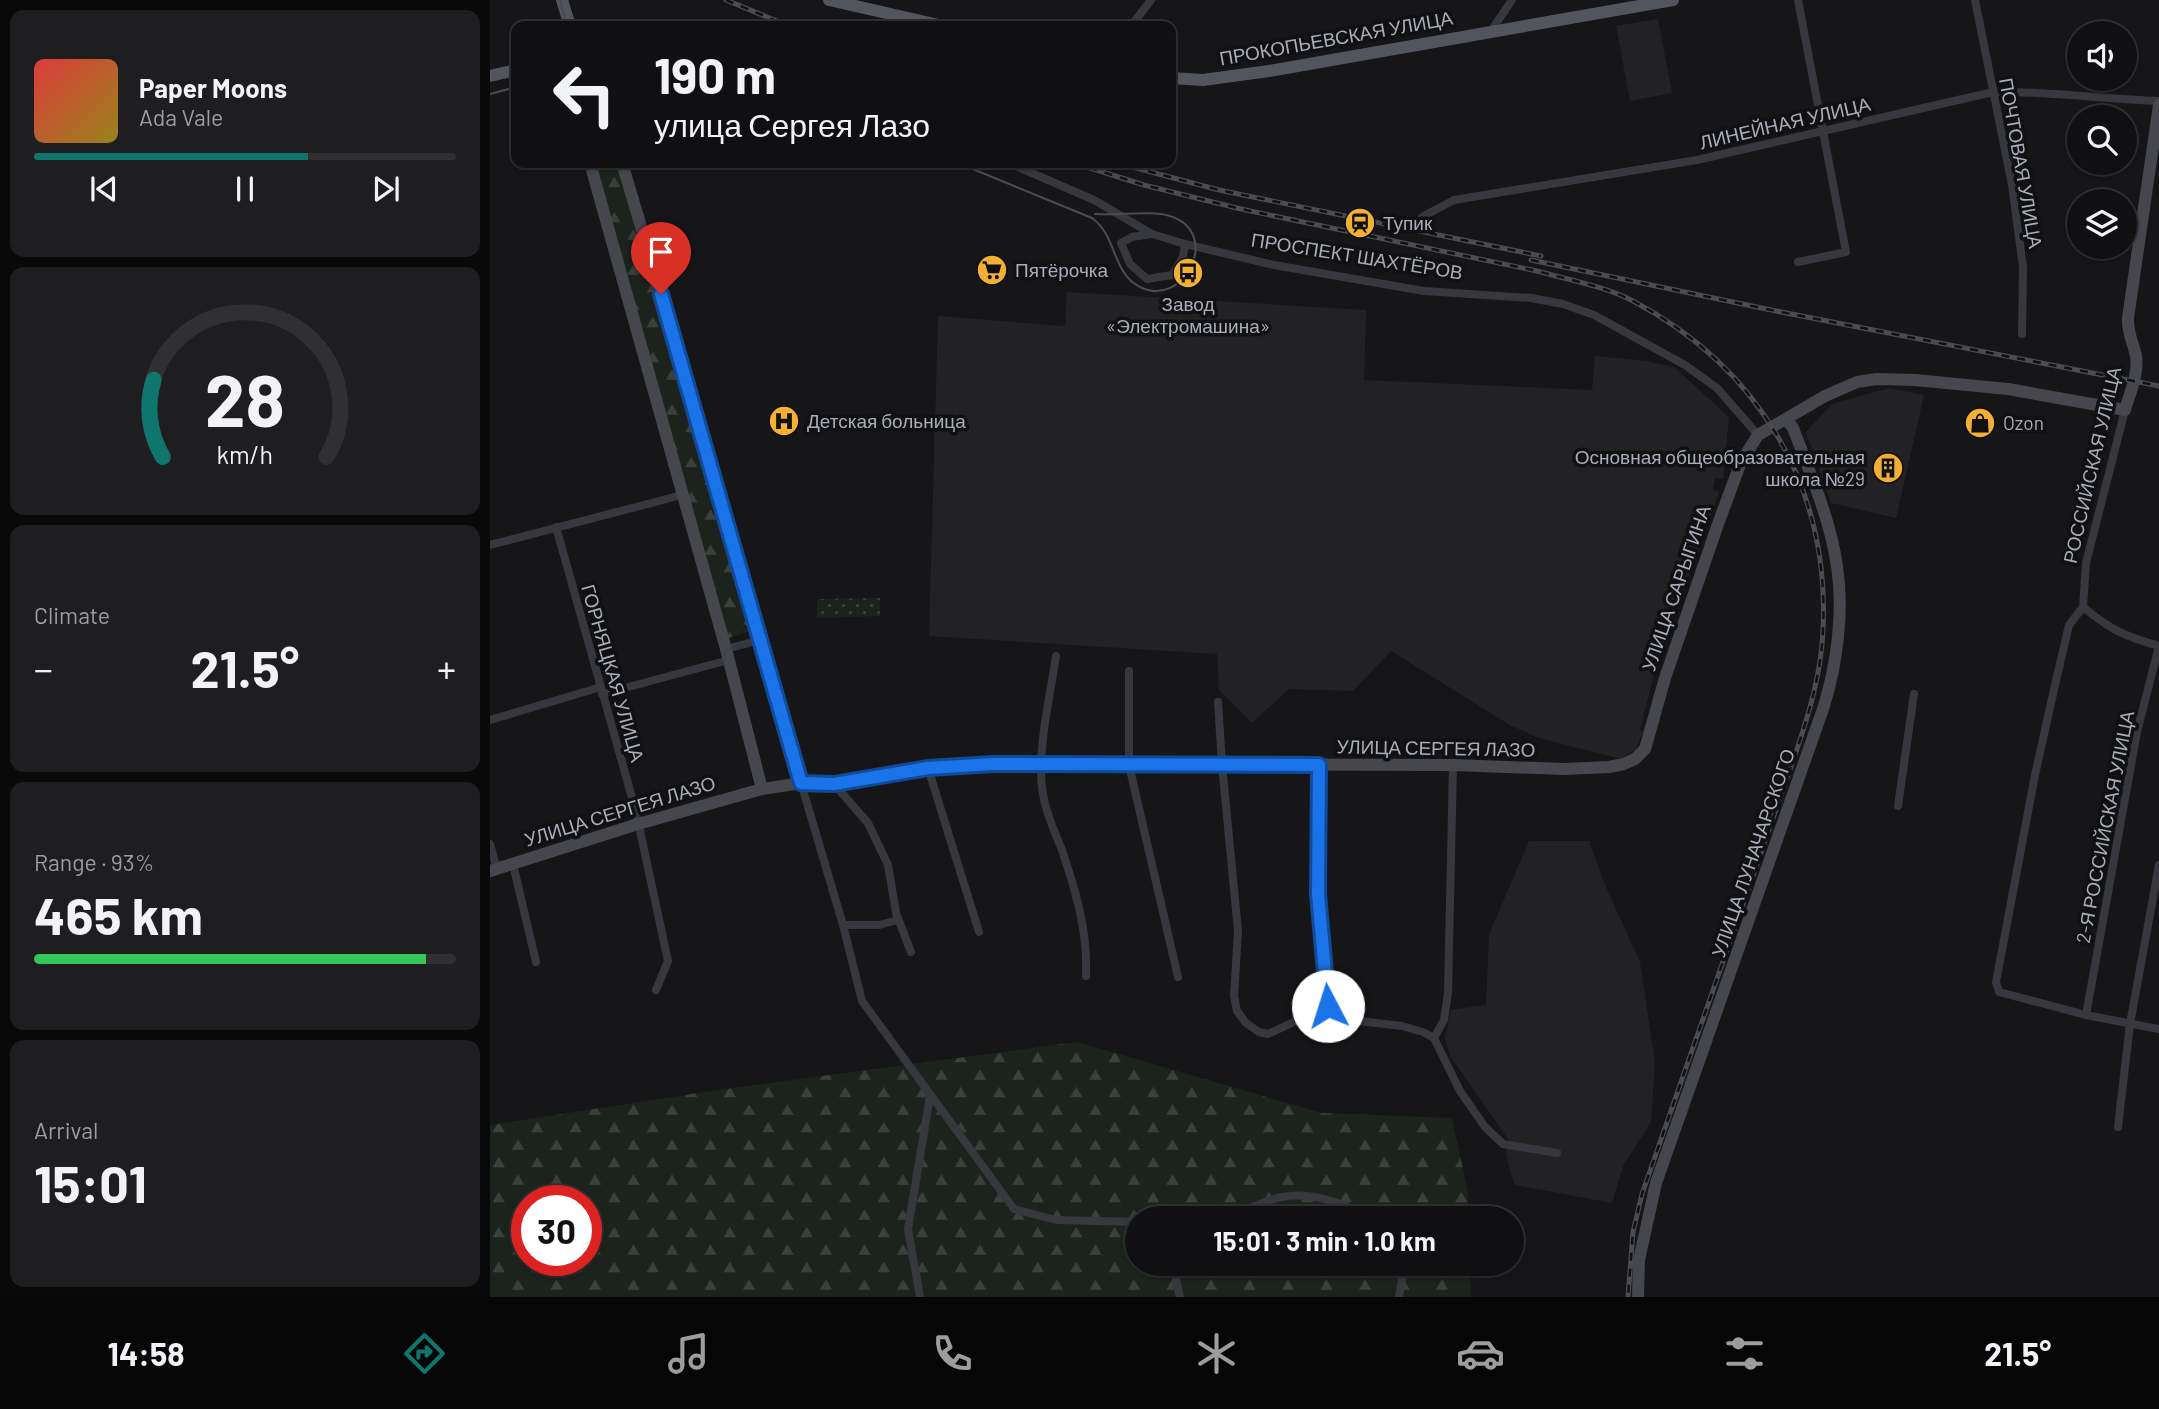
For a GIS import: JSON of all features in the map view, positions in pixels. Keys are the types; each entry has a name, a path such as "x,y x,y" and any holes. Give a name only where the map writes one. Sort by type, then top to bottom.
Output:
{"main road":[{"path":"562,0 568,21"},
{"path":"829,0 922,21"},
{"name":"ПРОКОПЬЕВСКАЯ УЛИЦА","path":"1176,78 1203,80 1269,71 1673,0"},
{"path":"490,76 511,71"},
{"name":"РОССИЙСКАЯ УЛИЦА","path":"2125,410 2136,366 2136,355 2128,333 2128,318 2159,103"},
{"path":"591,168 728,654 762,789"},
{"path":"623,168 801,783"},
{"name":"УЛИЦА САРЫГИНА","path":"1609,767 1635,759 1645,749 1665,678 1718,524 1741,463 1758,435 1825,396 1857,382 1877,379 2008,389 2125,410"},
{"name":"УЛИЦА ЛУНАЧАРСКОГО","path":"1638,1297 1639,1260 1656,1184 1818,722 1835,659 1839,600 1837,566 1825,514 1793,428 1786,419"},
{"name":"УЛИЦА СЕРГЕЯ ЛАЗО","path":"494,870 638,824 762,789 801,783 834,784 928,768 993,764 1453,765 1564,769 1609,767"}],"street":[{"path":"1135,21 1151,0"},
{"path":"1491,31 1512,0"},
{"path":"1798,0 1846,252 1798,262"},
{"name":"ПОЧТОВАЯ УЛИЦА","path":"1975,0 2012,185 2024,267 2022,334"},
{"name":"ЛИНЕЙНАЯ УЛИЦА","path":"1422,218 1454,200 1697,160 1993,92 2038,91 2159,103"},
{"name":"ПРОСПЕКТ ШАХТЁРОВ","path":"1020,168 1094,200 1152,234 1185,244 1274,265 1424,291 1531,298 1563,304 1594,315 1626,330 1685,365 1717,388 1758,435"},
{"path":"1152,234 1132,237 1121,243 1130,264 1147,279 1172,275 1183,257 1185,244"},
{"name":"РОССИЙСКАЯ УЛИЦА","path":"2086,1015 1999,992 1996,982 2037,762 2069,625 2083,607 2086,563 2125,410"},
{"path":"490,545 682,495"},
{"name":"ГОРНЯЦКАЯ УЛИЦА","path":"556,527 636,812 668,961 656,990"},
{"path":"2083,607 2107,627 2124,636 2159,646"},
{"path":"490,720 728,654 760,640"},
{"name":"2-Я РОССИЙСКАЯ УЛИЦА","path":"2086,1015 2137,732 2159,646"},
{"path":"1056,656 1041,764 1046,808 1083,921 1087,949 1086,976"},
{"path":"1129,671 1129,765 1178,976"},
{"path":"1898,807 1914,694"},
{"path":"1218,702 1238,931 1234,996 1237,1011 1246,1023 1259,1032 1268,1034 1328,1006"},
{"path":"1319,765 1318,894 1328,1006"},
{"path":"1434,1038 1444,1020 1448,993 1453,765"},
{"path":"928,768 979,932"},
{"path":"801,783 862,1000 930,1096 1014,1209 1056,1220 1125,1222"},
{"path":"834,784 868,823 888,865 898,920 911,952"},
{"path":"490,844 494,870"},
{"path":"513,864 536,961"},
{"path":"2118,1127 2130,1024 2159,865"},
{"path":"843,925 878,925 898,920"},
{"path":"1328,1006 1350,1020 1402,1026 1434,1038 1460,1091 1485,1127 1503,1143 1558,1153"},
{"path":"2086,1015 2159,1029"},
{"path":"920,1297 908,1229 930,1096"},
{"path":"1257,1206 1278,1198 1307,1196 1329,1199 1344,1206"},
{"path":"1176,1276 1180,1297"},
{"path":"1399,1297 1403,1276"}],"shaded area":[{"path":"1658,19 1672,93 1630,101 1616,26"},
{"path":"1067,292 1366,310 1364,380 1592,390 1595,356 1674,367 1729,417 1723,479 1715,478 1713,490 1719,492 1672,622 1665,631 1640,730 1643,732 1636,749 1621,759 1539,738 1510,725 1391,651 1353,691 1289,689 1252,723 1219,690 1217,654 929,636 938,316 1065,326"},
{"path":"1889,388 1924,395 1896,518 1831,503 1806,432 1832,404"},
{"path":"1529,841 1589,841 1605,885 1640,962 1655,1062 1651,1122 1623,1166 1612,1203 1515,1185 1506,1151 1508,1139 1450,1056 1445,1038 1451,1010 1486,1005 1489,934"}],"green space":[{"path":"596,168 619,168 756,629 726,639"},
{"path":"880,598 880,616 817,618 817,599"},
{"path":"1077,1042 1322,1113 1452,1118 1468,1193 1468,1206 1125,1206 1125,1276 1470,1276 1471,1297 490,1297 490,1125 718,1090"}],"tram line":[{"path":"560,0 566,21"},
{"path":"490,94 511,88"},
{"path":"970,168 1092,218 1106,234 1124,273 1140,287 1156,291 1171,288 1183,279 1195,252 1194,237 1186,225 1170,216 1153,213 1095,214"}],"railway":[{"path":"726,0 777,21"},
{"path":"1090,168 1144,185 1241,209 1537,271 1610,291 1633,301 1678,329 1717,361 1751,397 1778,438 1799,481 1814,529 1822,579 1823,631 1814,694 1642,1194 1633,1232 1628,1297"},
{"path":"1136,168 1219,190 1541,256"},
{"path":"1531,260 2159,386"}],"place":[{"name":"Тупик","path":"1360,223"},
{"name":"Пятёрочка","path":"992,270"},
{"name":"Завод «Электромашина»","path":"1188,273"},
{"name":"Детская больница","path":"784,421"},
{"name":"Ozon","path":"1980,423"},
{"name":"Основная общеобразовательная школа №29","path":"1888,468"}],"route":[{"path":"661,294 801,783 834,784 928,768 993,764 1319,765 1318,894 1328,1006"}]}
